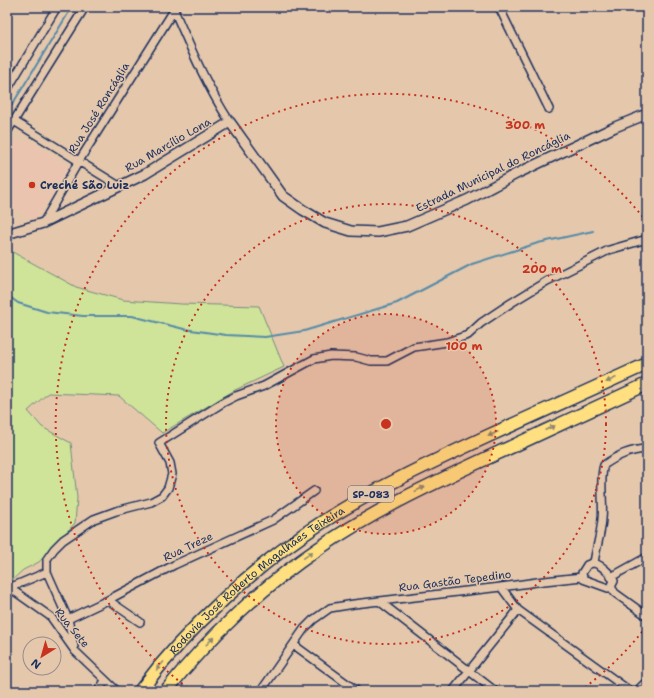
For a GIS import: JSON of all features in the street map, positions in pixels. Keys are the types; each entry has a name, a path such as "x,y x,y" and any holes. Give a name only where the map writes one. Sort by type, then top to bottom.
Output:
{"highway":[{"name":"Rodovia José Roberto Magalhães Teixeira","path":"140,691 175,649 225,600 285,548 324,521 382,487 439,459 647,364"},
{"name":"Rodovia José Roberto Magalhães Teixeira","path":"166,691 201,650 244,608 317,549 348,529 414,492 647,384"}],"street":[{"path":"7,90 57,7"},
{"path":"7,132 85,7"},
{"path":"499,7 549,109"},
{"name":"Estrada Municipal do Roncáglia","path":"175,8 198,66 220,107 283,196 325,223 351,231 378,232 407,226 468,200 518,173 647,114"},
{"name":"Rua José Roncáglia","path":"43,222 78,161 175,8"},
{"path":"14,121 119,186"},
{"name":"Rua Marcílio Lona","path":"7,234 43,222 145,174 230,122"},
{"path":"75,652 68,619 46,572 47,559 63,540 94,519 116,511 151,502 162,496 168,488 172,474 170,463 159,443 236,396 264,386 314,359 332,356 371,361 387,361 414,348 433,345 468,335 481,323 547,281 609,250 647,240"},
{"path":"594,563 602,520 602,470 604,465 621,454 647,449"},
{"name":"Rua Treze","path":"68,619 108,600 174,565 273,520 314,491"},
{"path":"611,577 647,557"},
{"path":"594,563 598,564 614,581 611,587 608,588 584,580 582,578 582,573 587,565 594,563"},
{"path":"8,587 46,572"},
{"name":"Rua Gastão Tepedino","path":"294,645 304,629 313,620 330,608 544,581 582,578"},
{"name":"Rua Sete","path":"8,587 51,617 75,652 116,690"},
{"path":"501,587 518,610 630,691"},
{"path":"611,587 615,593 647,616"},
{"path":"108,600 140,622"},
{"path":"379,601 495,691"},
{"path":"453,691 518,610"},
{"path":"261,691 294,645 357,691"},
{"path":"98,691 105,681"},
{"path":"637,691 647,681"}],"shaded area":[{"name":"Creché São Luiz","path":"29,140 69,167 37,217 33,220 7,203 7,155 16,142"}],"green space":[{"path":"7,249 76,287 123,300 181,304 259,306 284,367 235,390 162,433 119,396 48,393 28,411 42,427 71,443 77,498 75,523 39,562 23,570 10,582 7,579"}],"waterway":[{"path":"7,113 72,7"},
{"path":"7,295 18,303 47,312 83,316 132,316 184,329 226,335 265,337 304,331 397,303 472,264 538,243 593,231"}],"place":[{"name":"Creché São Luiz","path":"32,185"}]}
